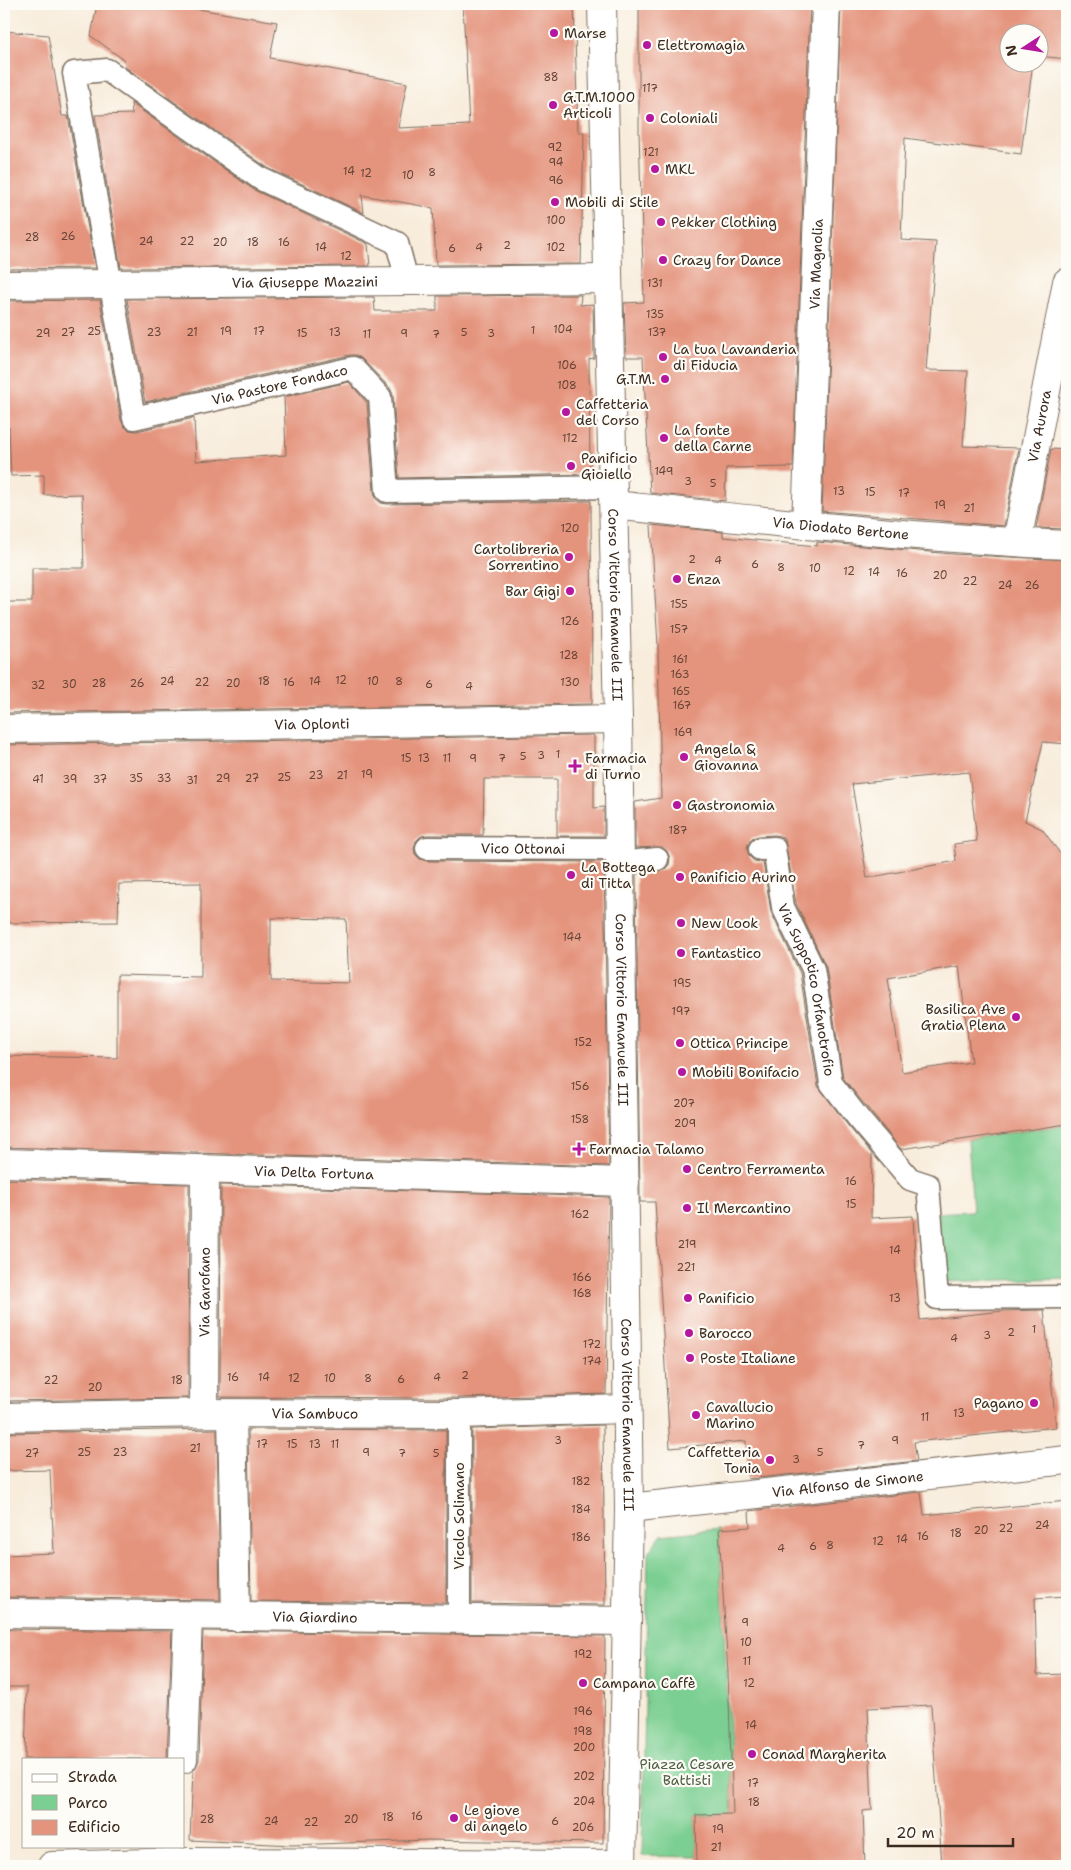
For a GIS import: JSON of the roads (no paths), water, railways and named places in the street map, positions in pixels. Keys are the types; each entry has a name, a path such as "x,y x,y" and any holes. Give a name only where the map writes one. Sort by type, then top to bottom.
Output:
{"street":[{"name":"Corso Vittorio Emanuele III","path":"602,4 618,718 626,1409 629,1508 622,1865"},
{"name":"Via Magnolia","path":"806,525 826,4"},
{"name":"Via Giuseppe Mazzini","path":"4,285 607,279"},
{"name":"Via Aurora","path":"1017,542 1067,282"},
{"name":"Via Diodato Bertone","path":"613,496 806,525 1067,545"},
{"name":"Via Oplonti","path":"4,729 618,718"},
{"name":"Via Delta Fortuna","path":"4,1162 205,1170 624,1182"},
{"name":"Via Garofano","path":"204,1413 205,1170"},
{"name":"Via Sambuco","path":"4,1417 204,1413 459,1414 626,1409"},
{"path":"232,1414 236,1617"},
{"name":"Via Alfonso de Simone","path":"629,1508 1067,1460"},
{"name":"Via Giardino","path":"4,1613 627,1621"},
{"path":"183,1758 188,1616"},
{"path":"52,1866 180,1858 622,1865"}],"lane":[{"path":"111,283 74,73 107,70 261,179 397,243 407,280"},
{"name":"Via Pastore Fondaco","path":"111,283 134,418 353,368 380,397 387,491 613,496"},
{"name":"Vico Ottonai","path":"427,848 620,856"},
{"name":"Via Suppotico Orfanotrofio","path":"760,848 774,848 783,906 813,970 831,1083 859,1120 910,1179 928,1185 937,1298 1067,1297"},
{"path":"620,856 657,859"},
{"name":"Vicolo Solimano","path":"459,1414 460,1619"}],"place":[{"name":"Marse","path":"554,33"},
{"name":"Elettromagia","path":"647,45"},
{"name":"G.T.M.1000 Articoli","path":"553,105"},
{"name":"Coloniali","path":"650,118"},
{"name":"MKL","path":"655,169"},
{"name":"Mobili di Stile","path":"555,202"},
{"name":"Pekker Clothing","path":"661,222"},
{"name":"Crazy for Dance","path":"663,260"},
{"name":"La tua Lavanderia di Fiducia","path":"663,357"},
{"name":"G.T.M.","path":"665,379"},
{"name":"Caffetteria del Corso","path":"566,412"},
{"name":"La fonte della Carne","path":"664,438"},
{"name":"Panificio Gioiello","path":"571,466"},
{"name":"Cartolibreria Sorrentino","path":"569,557"},
{"name":"Enza","path":"677,579"},
{"name":"Bar Gigi","path":"570,591"},
{"name":"Angela & Giovanna","path":"684,757"},
{"name":"Farmacia di Turno","path":"575,766"},
{"name":"Gastronomia","path":"677,805"},
{"name":"La Bottega di Titta","path":"571,875"},
{"name":"Panificio Aurino","path":"680,877"},
{"name":"New Look","path":"681,923"},
{"name":"Fantastico","path":"681,953"},
{"name":"Basilica Ave Gratia Plena","path":"1016,1017"},
{"name":"Ottica Principe","path":"680,1043"},
{"name":"Mobili Bonifacio","path":"682,1072"},
{"name":"Farmacia Talamo","path":"579,1149"},
{"name":"Centro Ferramenta","path":"687,1169"},
{"name":"Il Mercantino","path":"687,1208"},
{"name":"Panificio","path":"688,1298"},
{"name":"Barocco","path":"689,1333"},
{"name":"Poste Italiane","path":"690,1358"},
{"name":"Pagano","path":"1034,1403"},
{"name":"Cavallucio Marino","path":"696,1415"},
{"name":"Caffetteria Tonia","path":"770,1460"},
{"name":"Campana Caffè","path":"583,1683"},
{"name":"Conad Margherita","path":"752,1754"},
{"name":"Le giove di angelo","path":"454,1818"}],"park label":[{"name":"Piazza Cesare Battisti","path":"687,1772"}]}
